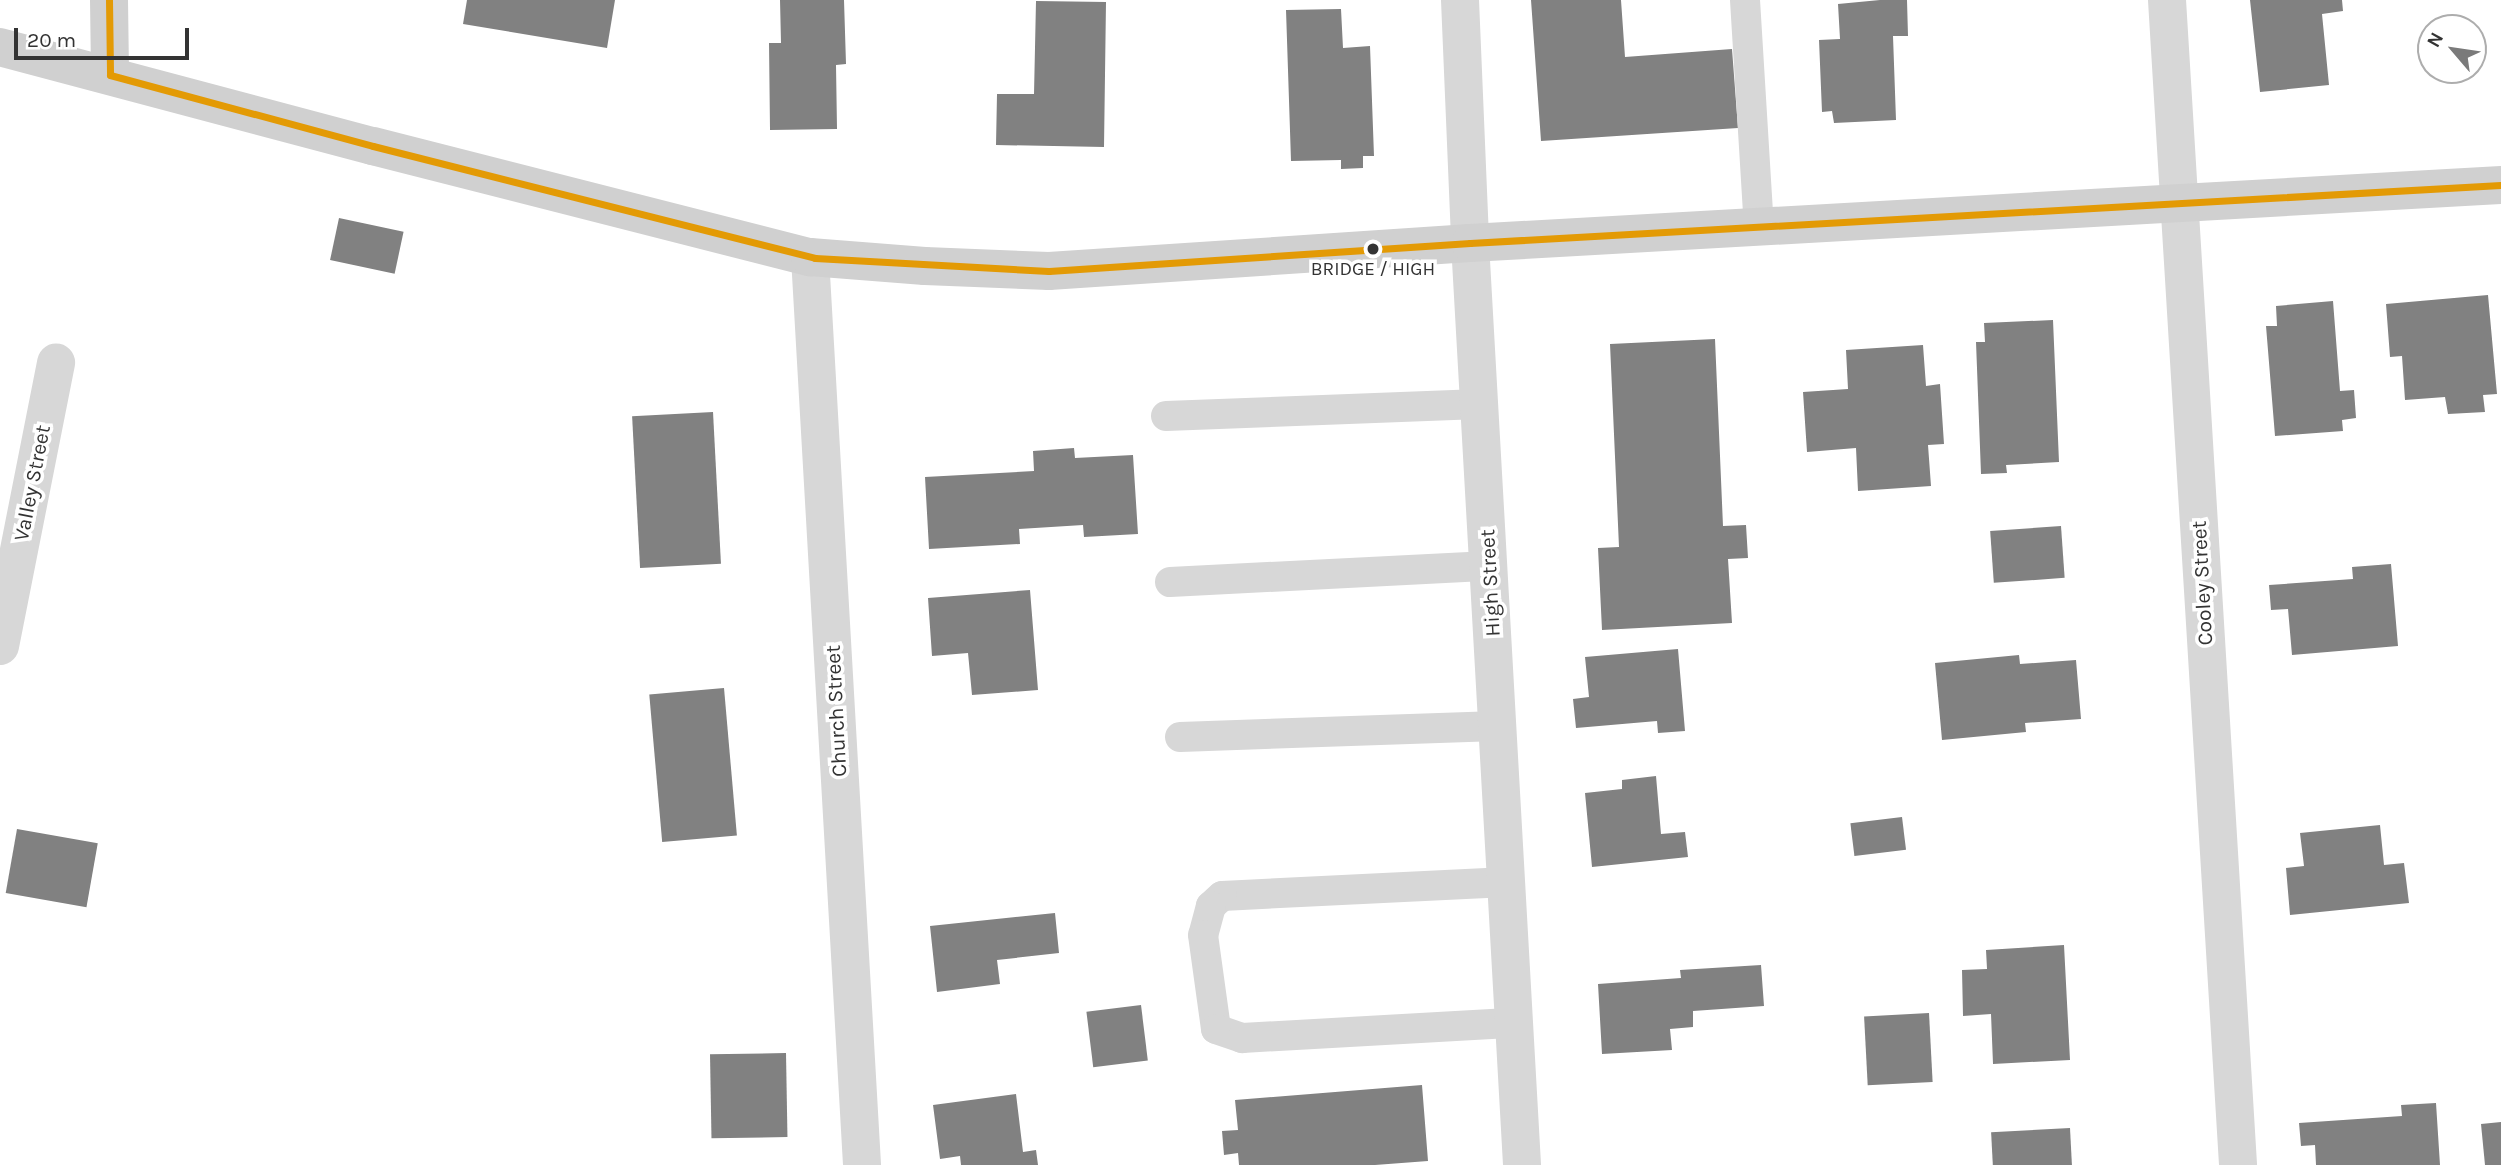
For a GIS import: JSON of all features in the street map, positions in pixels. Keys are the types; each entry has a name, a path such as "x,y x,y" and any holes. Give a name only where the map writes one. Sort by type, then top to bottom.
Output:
{"main road":[{"path":"109,0 110,75"},
{"path":"0,47 373,146 810,257 925,266 1049,271 1470,243 2501,185"}],"street":[{"name":"High Street","path":"1460,0 1470,243 1522,1165"},
{"name":"Cooley Street","path":"2166,0 2238,1165"},
{"name":"Church Street","path":"810,257 862,1165"},
{"name":"Valley Street","path":"0,646 56,362"}],"lane":[{"path":"1745,0 1759,227"},
{"path":"1166,416 1480,404"},
{"path":"1170,582 1489,566"},
{"path":"1180,737 1498,726"},
{"path":"1507,882 1222,896 1211,906 1203,935 1216,1028 1242,1038 1514,1023"}],"building":[{"path":"467,0 615,0 607,48 463,24"},
{"path":"780,0 844,0 846,64 836,65 837,129 770,130 769,43 781,43"},
{"path":"1531,0 1621,0 1625,57 1732,49 1738,128 1541,141"},
{"path":"1907,0 1908,36 1893,36 1896,120 1834,123 1832,111 1822,112 1819,40 1840,39 1838,4"},
{"path":"2250,0 2342,0 2343,11 2322,14 2329,85 2260,92"},
{"path":"1036,1 1106,2 1104,147 996,145 997,94 1034,94"},
{"path":"1341,9 1343,48 1370,46 1374,156 1363,156 1363,168 1341,169 1341,160 1291,161 1286,10"},
{"path":"339,218 404,232 395,274 330,260"},
{"path":"2488,295 2497,394 2483,395 2485,412 2448,414 2445,397 2405,400 2402,356 2390,357 2386,304"},
{"path":"2333,301 2340,391 2354,390 2356,418 2342,420 2343,431 2275,436 2266,326 2277,326 2276,306"},
{"path":"2053,320 2059,462 2006,465 2007,473 1981,474 1976,342 1985,342 1984,323"},
{"path":"1715,339 1723,526 1746,525 1748,558 1728,559 1732,623 1602,630 1598,548 1619,547 1610,344"},
{"path":"1923,345 1926,386 1940,384 1944,444 1928,445 1931,486 1858,491 1856,448 1807,452 1803,392 1848,389 1846,350"},
{"path":"713,412 721,564 640,568 632,416"},
{"path":"1074,448 1075,458 1133,455 1138,534 1084,537 1083,525 1019,529 1020,544 929,549 925,477 1034,471 1033,451"},
{"path":"2061,526 2065,578 1994,583 1990,531"},
{"path":"2391,564 2398,646 2292,655 2288,609 2271,610 2269,585 2353,579 2352,567"},
{"path":"1030,590 1038,690 972,695 968,653 932,656 928,598"},
{"path":"1678,649 1685,731 1658,733 1657,721 1576,728 1573,699 1589,697 1585,657"},
{"path":"2019,655 2020,664 2076,660 2081,719 2025,723 2026,732 1942,740 1935,663"},
{"path":"724,688 737,835 662,842 649,695"},
{"path":"1656,776 1661,834 1685,832 1688,857 1592,867 1585,793 1622,789 1622,780"},
{"path":"1902,817 1906,850 1854,856 1850,823"},
{"path":"2380,825 2384,865 2404,863 2409,903 2290,915 2286,868 2304,866 2300,833"},
{"path":"17,829 98,843 86,907 6,893"},
{"path":"1055,913 1059,953 997,960 1000,984 937,992 930,926"},
{"path":"2064,945 2070,1060 1993,1064 1991,1014 1963,1016 1962,970 1987,969 1986,950"},
{"path":"1761,965 1764,1006 1693,1011 1693,1027 1670,1029 1672,1050 1602,1054 1598,984 1681,978 1680,970"},
{"path":"1141,1005 1148,1061 1093,1067 1086,1012"},
{"path":"1929,1013 1933,1082 1868,1085 1864,1016"},
{"path":"786,1053 787,1137 711,1138 710,1054"},
{"path":"1422,1085 1428,1161 1375,1165 1239,1165 1238,1153 1224,1155 1222,1131 1238,1130 1235,1100"},
{"path":"1016,1094 1023,1152 1036,1150 1038,1165 961,1165 960,1156 940,1159 933,1105"},
{"path":"2436,1103 2440,1165 2316,1165 2315,1145 2301,1146 2299,1123 2402,1116 2401,1105"},
{"path":"2501,1122 2501,1165 2485,1165 2481,1124"},
{"path":"2070,1128 2072,1165 1993,1165 1991,1132"}],"transit line":[{"path":"109,0 110,75 373,146 815,258 1049,271 1470,243 2501,185"}],"place":[{"name":"BRIDGE / HIGH","path":"1373,249"}]}
